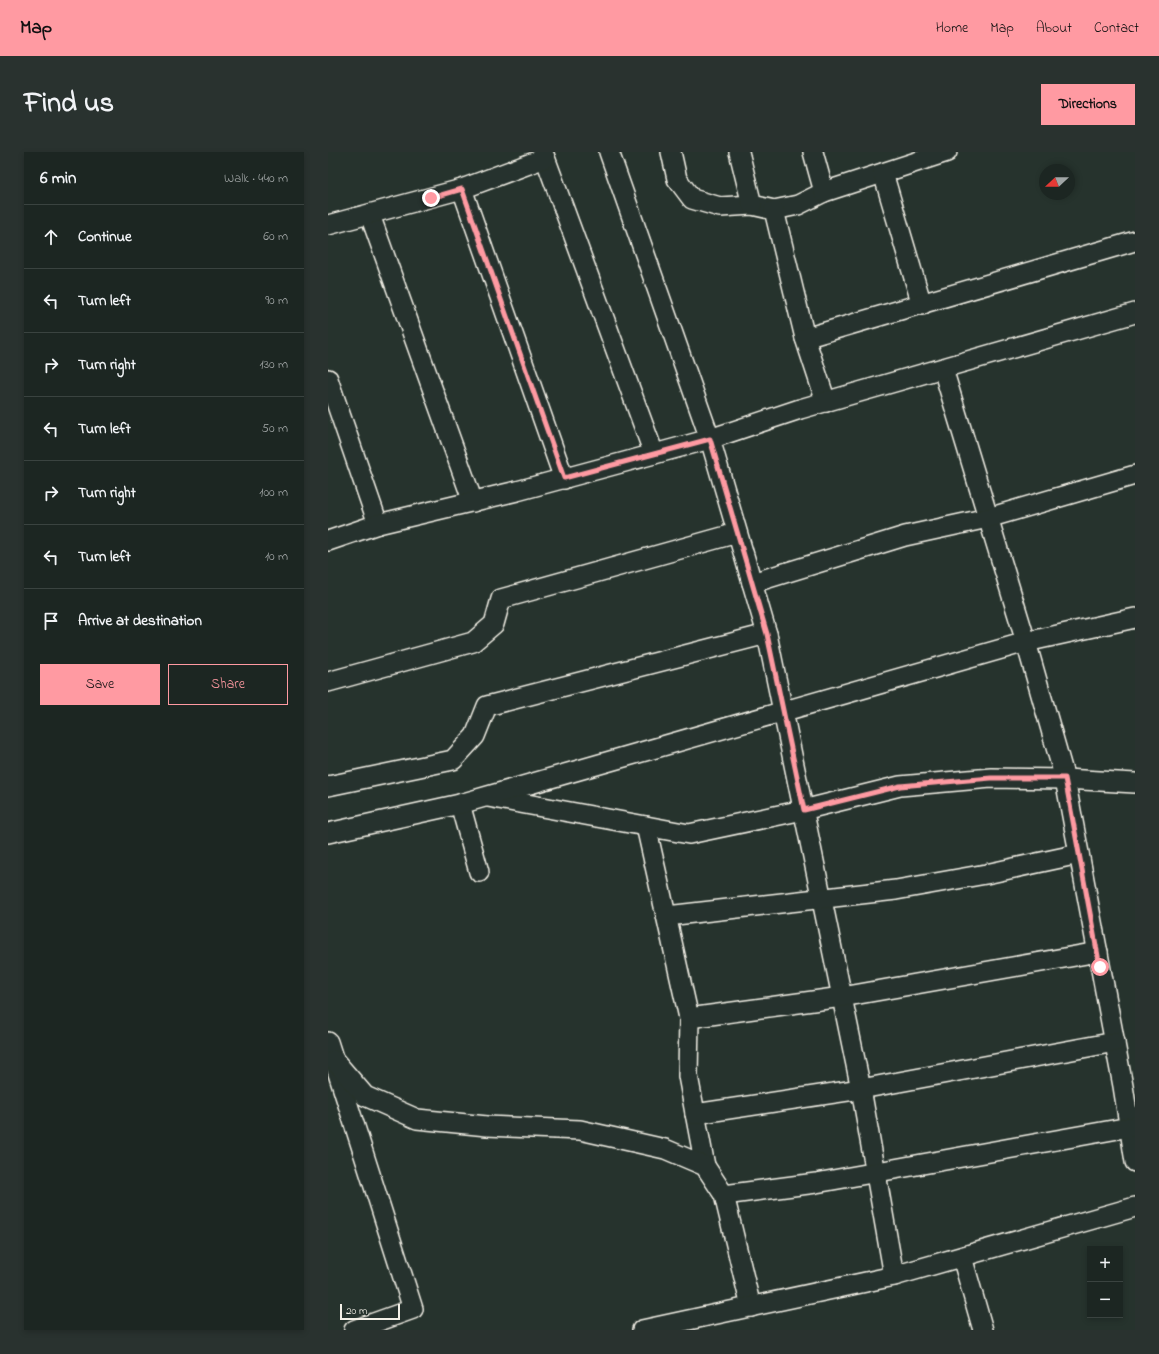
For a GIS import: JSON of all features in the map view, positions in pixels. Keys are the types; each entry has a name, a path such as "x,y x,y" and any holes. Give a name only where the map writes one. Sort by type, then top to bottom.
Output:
{"street":[{"path":"609,152 710,439 767,634 861,1089 894,1276"},
{"path":"671,152 677,179 692,200 720,207 752,205 774,210 798,205 824,192 948,152"},
{"path":"739,152 752,205"},
{"path":"813,152 824,192"},
{"path":"328,225 370,215 462,189 544,155 654,454"},
{"path":"883,173 922,305"},
{"path":"462,189 564,478"},
{"path":"774,210 805,338 826,402"},
{"path":"370,215 473,502"},
{"path":"805,338 922,305 1135,241"},
{"path":"328,541 378,524 473,502 710,439 826,402 1135,313"},
{"path":"943,369 1026,642 1065,778 1132,1127 1135,1162"},
{"path":"328,379 378,524"},
{"path":"752,583 905,536 988,518 1135,475"},
{"path":"328,682 473,642 494,624 501,599 737,533"},
{"path":"328,833 460,804 1026,642 1135,618"},
{"path":"328,786 453,760 475,736 487,706 767,634"},
{"path":"484,797 689,834 804,810 900,786 991,778 1065,778 1135,783"},
{"path":"460,804 480,872"},
{"path":"646,826 689,1018 688,1076 705,1166 724,1195 751,1306"},
{"path":"667,916 896,890 986,874 1079,854"},
{"path":"689,1018 842,997 1098,952"},
{"path":"328,1042 413,1309 354,1330"},
{"path":"695,1114 861,1089 1115,1042"},
{"path":"334,1060 365,1096 417,1119 487,1126 580,1130 665,1149 705,1166"},
{"path":"724,1195 876,1173 1132,1127"},
{"path":"642,1330 894,1276 1135,1207"},
{"path":"962,1257 983,1330"}],"route":[{"path":"431,198 462,189 564,478 710,439 767,634 804,810 900,786 991,778 1065,778 1100,967"}]}
